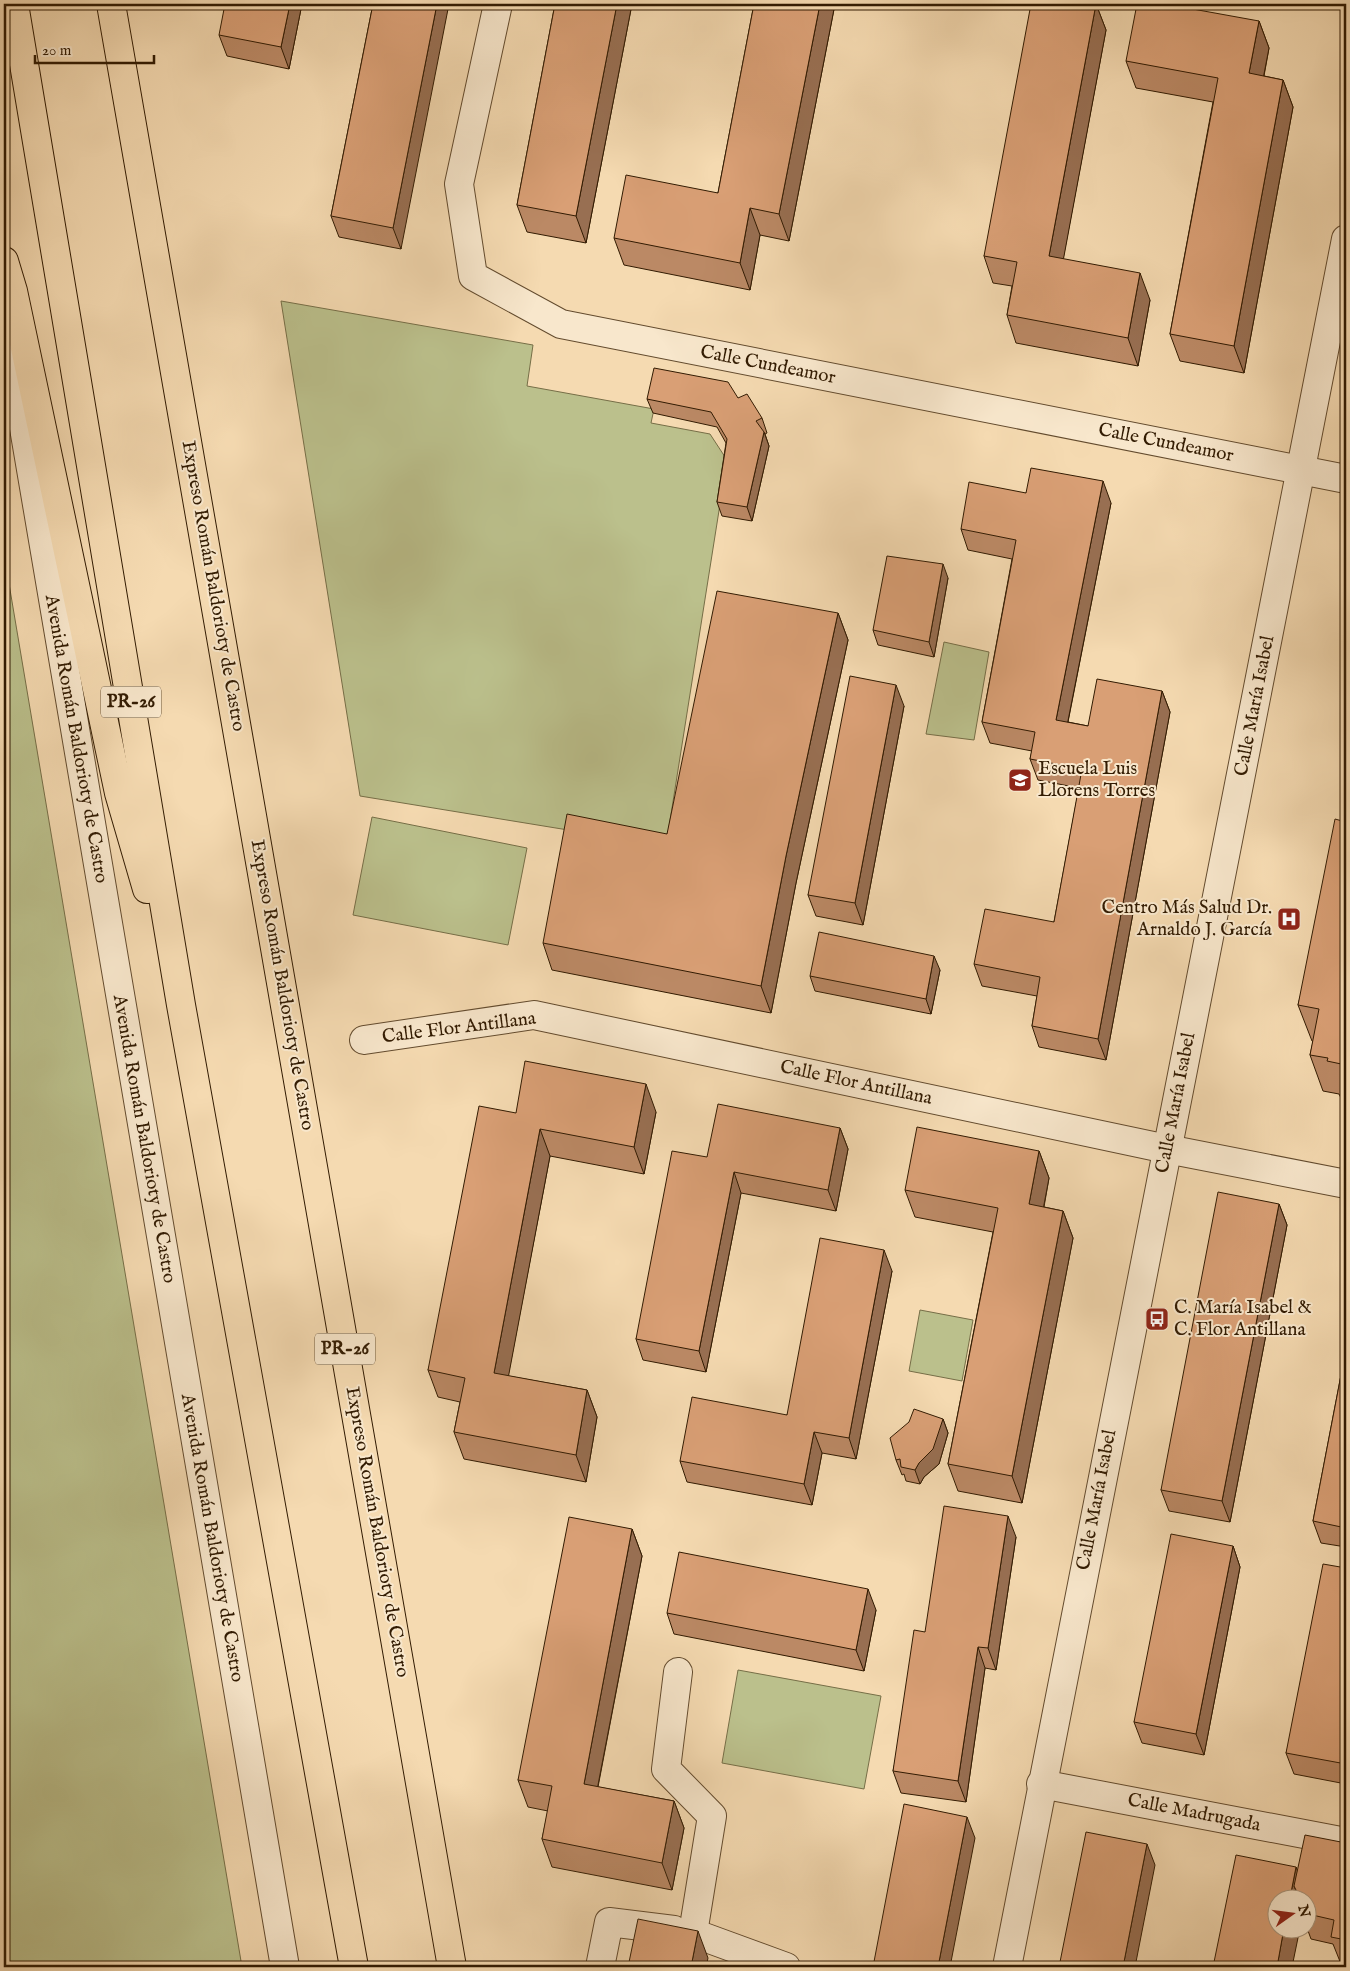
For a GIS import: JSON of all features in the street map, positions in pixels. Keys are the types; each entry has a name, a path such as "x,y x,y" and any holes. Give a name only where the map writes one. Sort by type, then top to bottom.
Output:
{"highway":[{"name":"PR-26","path":"14,4 181,1005 354,1967"},
{"name":"Expreso Román Baldorioty de Castro","path":"111,4 452,1967"},
{"path":"4,262 15,300 119,793 181,1005"}],"street":[{"name":"Calle Cundeamor","path":"498,4 459,184 473,276 561,324 1346,479"},
{"name":"Calle María Isabel","path":"1007,1967 1346,239"},
{"name":"Avenida Román Baldorioty de Castro","path":"4,310 285,1967"},
{"name":"Calle Flor Antillana","path":"364,1040 534,1015 1167,1149 1346,1184"},
{"path":"678,1672 666,1769 712,1816 693,1933"},
{"name":"Calle Madrugada","path":"1042,1784 1346,1842"},
{"path":"600,1967 609,1922 693,1933 786,1967"}],"green space":[{"path":"281,301 533,345 527,386 654,409 651,423 710,434 727,460 666,846 360,796"},
{"path":"4,554 242,1967 4,1967"},
{"path":"944,642 989,652 974,740 926,734"},
{"path":"372,817 527,848 508,945 353,915"},
{"path":"920,1310 973,1320 962,1381 909,1371"},
{"path":"738,1670 881,1696 864,1789 722,1763"}],"building":[{"path":"225,4 290,4 281,47 219,35"},
{"path":"373,4 437,4 393,228 331,216"},
{"path":"555,4 617,4 576,216 517,205"},
{"path":"754,4 820,4 779,214 750,208 740,263 614,238 626,175 718,193"},
{"path":"1031,4 1096,4 1049,256 1140,273 1128,338 1007,315 1017,262 984,256"},
{"path":"1137,4 1165,4 1259,21 1249,73 1283,80 1234,346 1170,334 1218,78 1126,61"},
{"path":"654,368 728,382 738,398 747,394 762,418 756,421 764,432 747,507 717,502 727,439 711,412 647,399"},
{"path":"1031,468 1103,481 1056,720 1088,726 1097,679 1162,691 1098,1039 1032,1026 1040,977 974,964 985,909 1054,922 1082,769 1030,759 1035,732 982,722 1016,540 961,529 969,482 1026,493"},
{"path":"887,556 943,564 929,642 873,630"},
{"path":"717,591 838,613 786,856 761,986 543,943 567,814 667,834"},
{"path":"850,676 896,685 855,903 808,895"},
{"path":"1335,819 1346,822 1346,1065 1327,1061 1328,1058 1310,1055 1319,1009 1298,1005"},
{"path":"819,932 934,956 926,999 810,976"},
{"path":"525,1061 646,1084 634,1147 540,1129 494,1373 587,1390 576,1455 454,1432 465,1378 428,1370 479,1106 516,1113"},
{"path":"718,1104 840,1128 828,1190 734,1172 699,1351 636,1339 672,1151 707,1157"},
{"path":"917,1127 1039,1151 1029,1204 1063,1211 1012,1476 948,1464 998,1208 905,1190"},
{"path":"1218,1192 1279,1204 1222,1501 1161,1490"},
{"path":"820,1238 884,1250 849,1438 814,1432 804,1484 680,1461 692,1397 787,1415"},
{"path":"1346,1349 1346,1528 1313,1521"},
{"path":"914,1409 943,1419 933,1449 919,1463 915,1470 901,1467 900,1459 896,1460 890,1438 909,1422"},
{"path":"944,1506 1008,1516 988,1648 978,1647 958,1781 893,1771 914,1630 925,1632"},
{"path":"569,1517 632,1529 584,1784 674,1801 662,1863 542,1839 552,1786 518,1780"},
{"path":"1171,1534 1233,1546 1196,1734 1134,1722"},
{"path":"679,1552 868,1589 856,1650 667,1613"},
{"path":"1323,1564 1346,1568 1346,1764 1286,1753"},
{"path":"904,1804 967,1817 938,1967 873,1967"},
{"path":"1086,1832 1147,1844 1123,1967 1059,1967"},
{"path":"1305,1835 1346,1843 1343,1877 1346,1877 1346,1940 1331,1937 1334,1920 1318,1916 1318,1888 1295,1888"},
{"path":"1236,1855 1296,1867 1292,1888 1268,1888 1268,1938 1282,1938 1277,1967 1213,1967"},
{"path":"638,1919 698,1931 691,1967 628,1967"}],"place":[{"name":"Escuela Luis Llorens Torres","path":"1020,780"},
{"name":"Centro Más Salud Dr. Arnaldo J. García","path":"1289,919"},
{"name":"C. María Isabel & C. Flor Antillana","path":"1157,1319"}]}
